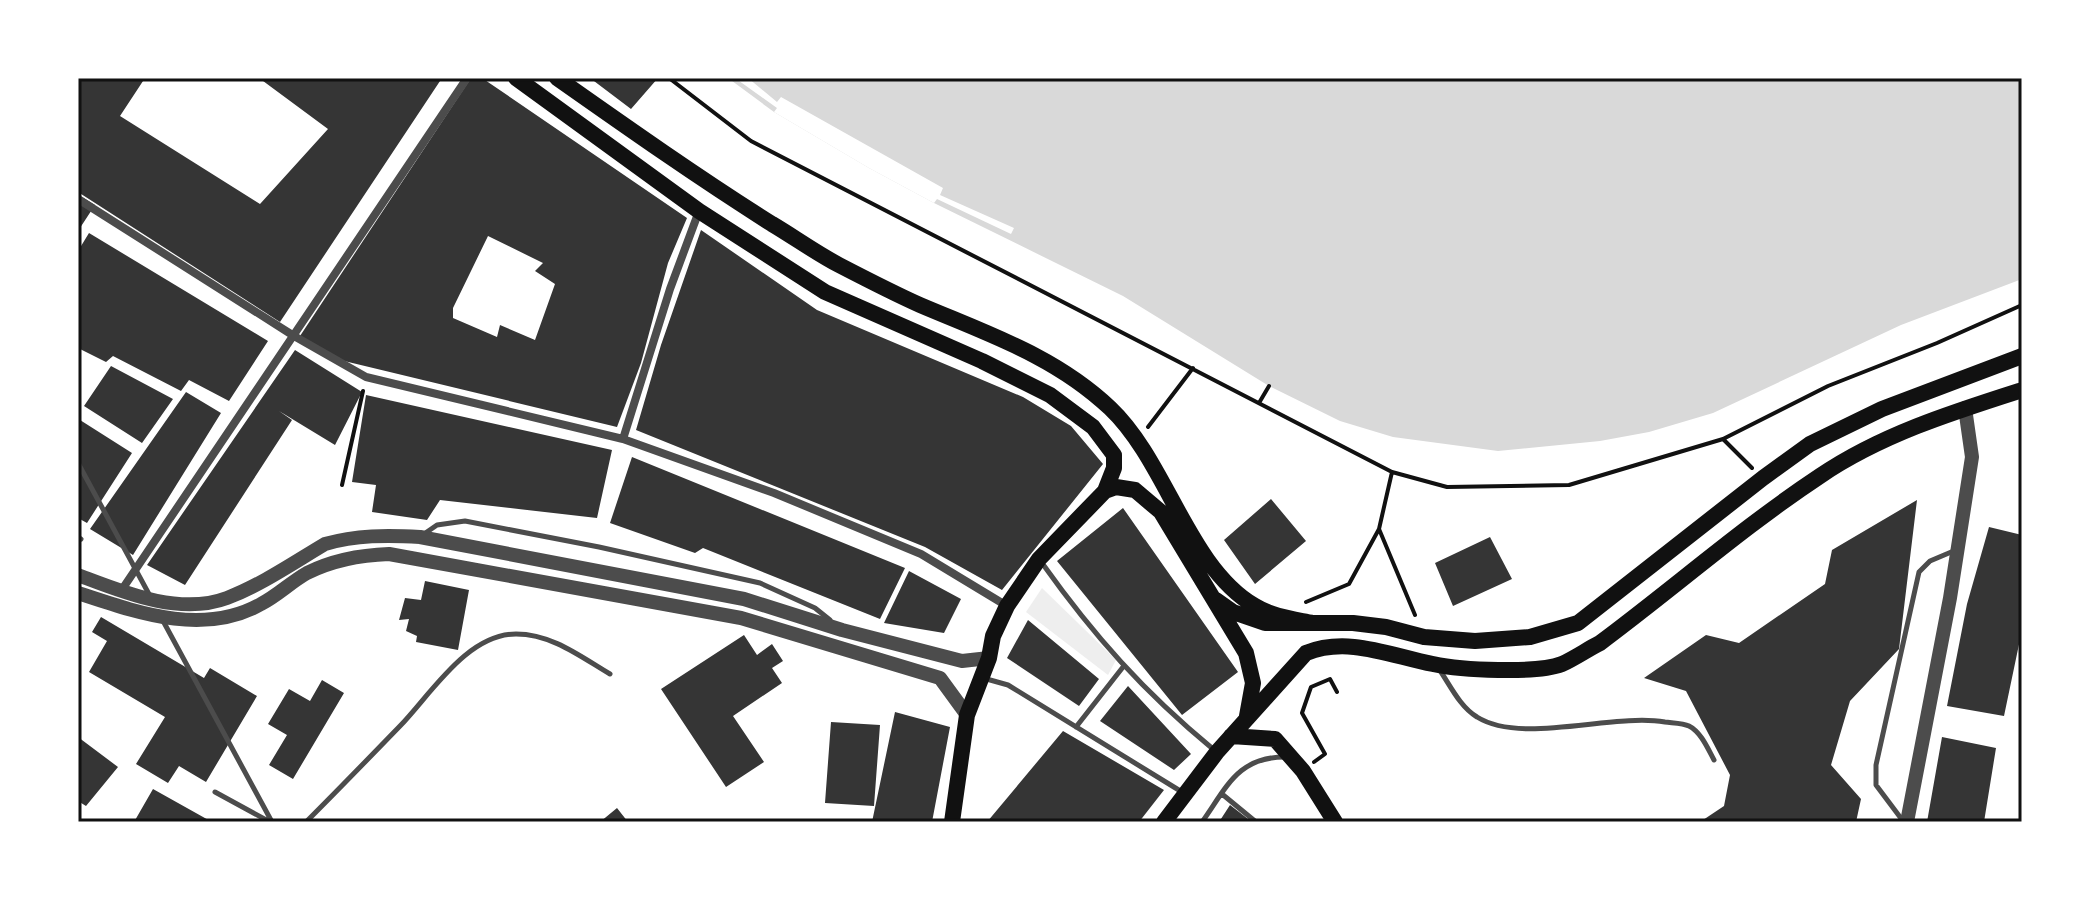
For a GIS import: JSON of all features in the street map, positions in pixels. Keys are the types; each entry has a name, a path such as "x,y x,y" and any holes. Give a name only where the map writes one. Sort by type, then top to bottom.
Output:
{"main road":[{"path":"516,78 699,211 825,292 982,361 1050,395 1093,427 1114,455 1114,468 1105,491 1039,559 1007,606 993,636 989,658 967,715 952,822"},
{"path":"557,78 712,186 837,264 919,305 995,334 1054,365 1111,409 1136,440 1212,567 1231,589 1256,607 1313,623"},
{"path":"1216,600 1233,612 1265,623 1364,624 1424,637 1475,641 1530,637 1578,623 1810,444 1882,409 2022,356"},
{"path":"1164,822 1247,716 1306,653 1321,647 1358,646 1436,665 1519,670 1560,665 1611,635 1821,474 1874,445 1965,408 2022,390"},
{"path":"1160,479 1161,512"},
{"path":"1105,491 1116,487 1135,490 1161,512 1240,639 1253,683 1247,716"},
{"path":"1231,736 1275,739 1303,771 1335,822"}],"street":[{"path":"121,591 467,78"},
{"path":"78,199 294,336 366,377 623,439 774,493 921,554 1007,606"},
{"path":"623,439 670,289 699,211"},
{"path":"1905,822 1972,457 1965,408"},
{"path":"78,575 121,591 178,604 203,603 227,598 325,544 383,534 420,537 744,599 842,630 962,661 989,658"},
{"path":"78,593 169,620 212,621 259,606 307,573 358,555 389,554 741,618 940,678 967,715"}],"lane":[{"path":"78,463 271,822"},
{"path":"420,537 437,525 465,521 760,583 815,608 842,630"},
{"path":"1905,822 1876,785 1876,765 1919,572 1930,561 1957,550"},
{"path":"1039,559 1081,618 1123,667 1170,714 1217,752"},
{"path":"306,822 410,716 443,674 476,648 500,636 531,635 560,644 610,674"},
{"path":"1436,665 1460,701 1477,717 1509,728 1553,728 1653,720 1689,726 1700,736 1714,760"},
{"path":"1076,727 1123,667"},
{"path":"981,677 1008,685 1186,795"},
{"path":"1202,822 1241,769 1258,758 1292,757"},
{"path":"215,792 271,822"},
{"path":"1222,794 1256,822"}],"path":[{"path":"669,78 751,141 1392,472 1447,487 1569,485 1723,439 1828,386 2022,305"},
{"path":"1136,440 1193,368"},
{"path":"342,485 366,377"},
{"path":"1259,403 1269,386"},
{"path":"1723,439 1763,478"},
{"path":"1291,618 1294,609 1349,584 1379,529 1392,472"},
{"path":"1379,529 1424,637"},
{"path":"1303,771 1325,754 1302,713 1311,687 1330,679 1337,692"}],"shaded area":[{"path":"728,78 2022,78 2022,279 1901,325 1713,413 1649,432 1600,441 1498,451 1393,437 1340,421 1269,386 1123,296 869,168 774,112"},
{"path":"1042,588 1116,660 1108,675 1026,612"}],"pier":[{"path":"735,78 748,78 777,102 781,97 943,188 940,195 1014,228 1011,234 937,199 934,203 869,168 774,112 777,108"}],"building":[{"path":"78,78 145,78 120,116 260,204 328,129 259,78 442,78 280,322 78,192"},
{"path":"471,78 482,78 687,218 668,263 641,363 617,427 340,360 300,336","holes":["488,236 543,263 535,271 555,284 535,340 500,325 497,337 453,318 453,308"]},
{"path":"590,78 658,78 631,109"},
{"path":"82,197 95,205 78,231 78,204"},
{"path":"701,230 817,310 1023,397 1071,426 1103,464 1002,590 925,547 636,430 661,345"},
{"path":"89,233 268,341 229,401 189,380 181,391 113,356 106,362 78,348 78,251"},
{"path":"295,350 362,392 335,445 279,411 292,420 185,585 147,565"},
{"path":"111,366 173,399 142,443 84,406"},
{"path":"186,392 221,413 133,555 90,529"},
{"path":"366,395 612,450 597,518 440,500 427,520 372,512 376,485 352,482"},
{"path":"80,420 132,453 87,523 78,518"},
{"path":"632,457 905,568 880,619 703,548 695,553 610,523"},
{"path":"1271,499 1306,541 1255,584 1224,540"},
{"path":"1917,500 1899,649 1850,701 1831,765 1861,799 1856,822 1700,822 1724,806 1730,775 1686,691 1644,678 1706,635 1739,643 1825,584 1832,550"},
{"path":"1123,508 1238,672 1182,715 1057,561"},
{"path":"1989,527 2022,535 2022,630 2004,716 1947,706 1967,604"},
{"path":"1490,537 1512,579 1453,606 1435,563"},
{"path":"909,571 961,599 944,633 884,623"},
{"path":"425,581 469,590 458,650 416,642 417,636 406,631 409,619 399,620 405,598 421,600"},
{"path":"101,617 204,678 210,668 257,696 206,782 179,766 168,783 136,764 165,717 89,672 107,641 92,632"},
{"path":"1028,620 1099,679 1079,706 1007,658"},
{"path":"744,635 757,655 772,644 783,661 772,668 782,683 733,716 764,762 726,787 661,689"},
{"path":"322,680 344,693 293,779 269,765 287,735 268,724 289,689 310,701"},
{"path":"1128,686 1191,754 1174,770 1100,721"},
{"path":"895,712 950,727 932,822 872,822"},
{"path":"831,722 880,725 874,806 825,803"},
{"path":"1063,731 1164,790 1139,822 987,822"},
{"path":"78,737 118,767 86,806 78,801"},
{"path":"1942,737 1996,748 1984,822 1927,822"},
{"path":"153,789 212,822 134,822"},
{"path":"1230,805 1252,822 1219,822"},
{"path":"617,808 628,822 600,822"}]}
